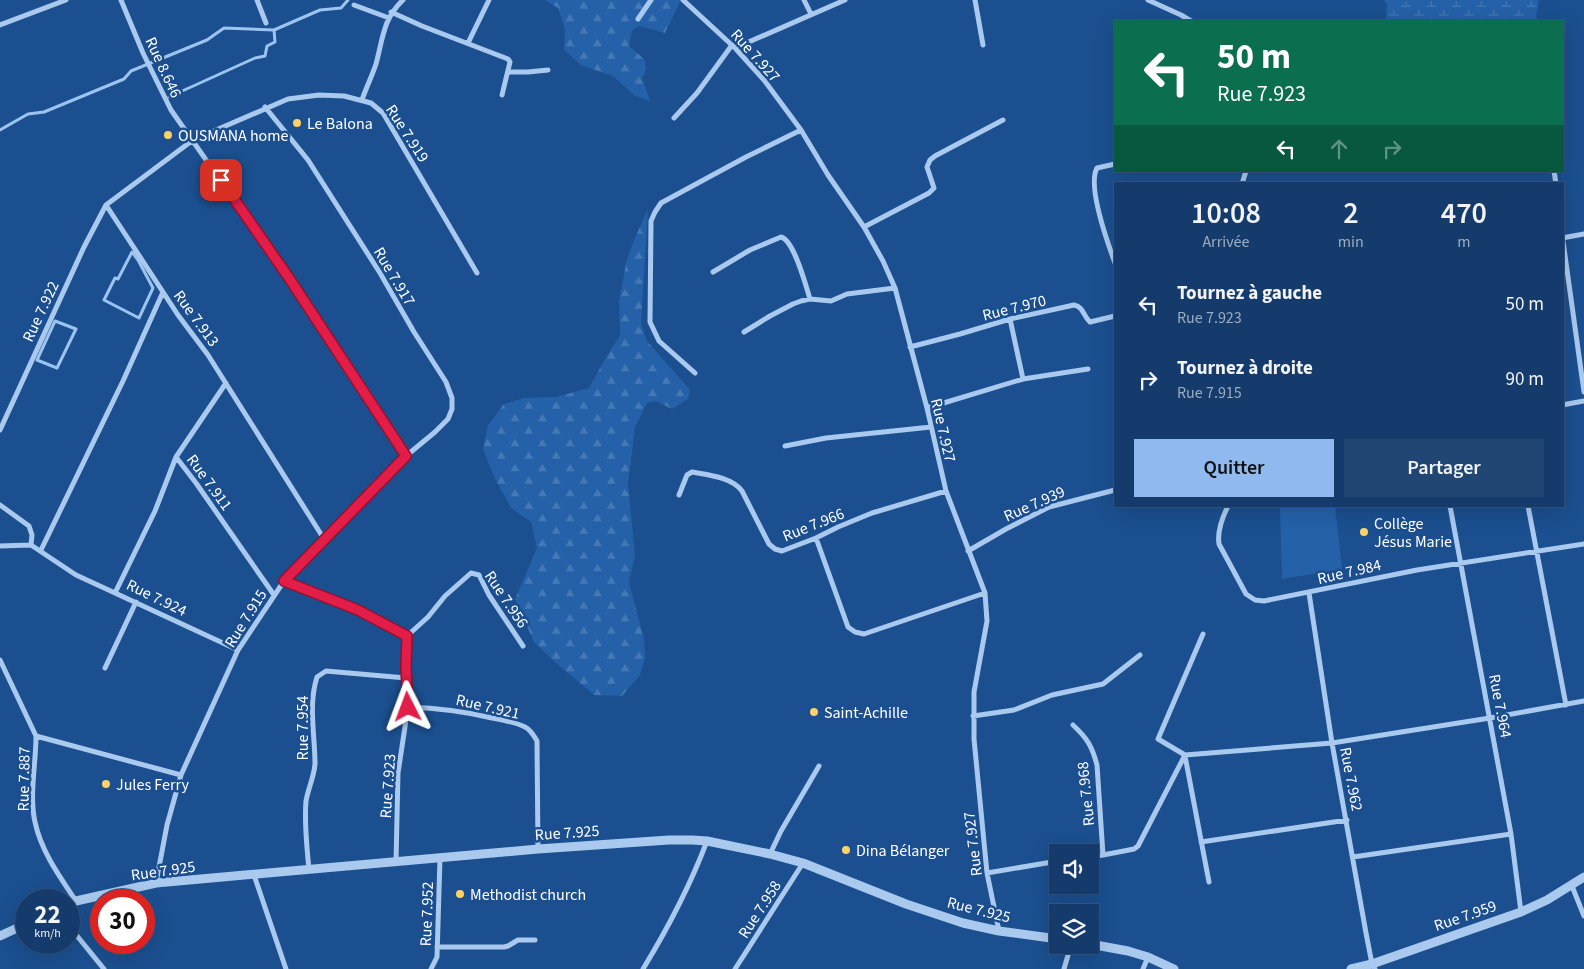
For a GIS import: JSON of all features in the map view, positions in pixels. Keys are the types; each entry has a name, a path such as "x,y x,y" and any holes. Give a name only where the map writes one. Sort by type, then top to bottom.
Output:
{"street":[{"path":"0,25 66,0"},
{"name":"Rue 8.646","path":"121,0 143,54 167,104 193,140"},
{"path":"257,0 266,23"},
{"path":"362,100 376,65 385,26 390,15 403,0"},
{"path":"468,43 489,0"},
{"path":"638,19 651,0"},
{"name":"Rue 7.927","path":"683,0 733,47 764,80 801,130 828,175 864,226 883,260 895,288 927,408 946,491 985,593 987,621 974,692 973,716 975,760 987,873 998,931"},
{"path":"804,0 812,14"},
{"path":"674,118 697,93 733,47 845,0"},
{"path":"974,0 983,45"},
{"path":"1148,0 1190,20"},
{"path":"354,5 390,15 508,59 510,62 502,95"},
{"path":"1180,20 1182,15"},
{"path":"508,72 548,70"},
{"name":"Rue 7.919","path":"193,140 265,107 288,99 319,95 344,96 370,103 383,113 477,273"},
{"name":"Rue 7.917","path":"265,107 308,160 446,382 452,398 452,409 448,419 406,456"},
{"path":"864,226 929,193 934,188 927,167 935,156 1003,120"},
{"path":"695,373 659,341 650,322 652,222 655,212 661,203 801,130"},
{"path":"106,205 193,140 289,278 406,456"},
{"path":"1114,164 1097,168 1094,174 1097,204 1103,232 1114,260"},
{"name":"Rue 7.913","path":"106,205 163,292 208,355 324,538"},
{"name":"Rue 7.922","path":"0,430 84,247 106,205"},
{"path":"1564,238 1584,234"},
{"path":"713,272 750,250 781,237 784,238 800,267 810,299"},
{"path":"1564,245 1584,392"},
{"path":"744,332 793,304 810,299 831,301 847,294 895,288"},
{"path":"41,550 119,390 163,292"},
{"name":"Rue 7.970","path":"910,347 1010,319 1074,305 1079,306 1090,322 1114,316"},
{"path":"1010,319 1023,379"},
{"path":"927,408 1023,379 1088,369"},
{"name":"Rue 7.911","path":"226,383 176,457 274,595"},
{"path":"1564,405 1584,401"},
{"path":"785,446 826,438 931,426"},
{"name":"Rue 7.915","path":"156,883 181,775 238,650 284,581 406,456"},
{"name":"Rue 7.924","path":"176,457 155,511 116,593 238,650"},
{"name":"Rue 7.966","path":"679,495 687,475 692,472 722,478 739,486 770,544 775,549 782,551 872,513 946,491"},
{"name":"Rue 7.939","path":"968,551 1006,529 1049,508 1114,490"},
{"path":"0,505 28,526 32,535 31,544"},
{"name":"Rue 7.984","path":"1228,507 1220,524 1219,544 1246,594 1255,600 1264,602 1366,580 1584,544"},
{"name":"Rue 7.964","path":"1450,507 1511,834 1521,912"},
{"path":"1528,507 1566,705"},
{"path":"816,538 848,627 855,632 864,634 985,593"},
{"path":"0,546 31,544 76,575 116,593"},
{"name":"Rue 7.956","path":"407,636 445,596 471,574 480,575 489,595 523,646"},
{"path":"284,581 358,610 407,636"},
{"name":"Rue 7.962","path":"1309,593 1332,743 1374,966"},
{"path":"106,668 136,602"},
{"path":"1203,634 1158,739 1185,755 1332,743 1584,701"},
{"name":"Rue 7.923","path":"396,862 398,773 408,707 406,678 407,636"},
{"path":"973,716 1014,710 1052,695 1103,684 1140,655"},
{"path":"0,660 36,736"},
{"name":"Rue 7.954","path":"309,870 305,821 306,801 315,766 312,722 314,685 317,677 326,671 406,678"},
{"name":"Rue 7.921","path":"408,707 462,711 513,722 527,728 533,734 537,741 538,849"},
{"name":"Rue 7.968","path":"1073,725 1086,737 1093,752 1096,765 1103,855"},
{"name":"Rue 7.887","path":"65,889 46,853 34,821 33,785 36,736 181,775"},
{"path":"1185,755 1208,882"},
{"path":"1099,856 1134,849 1138,846 1185,755"},
{"path":"770,854 819,766"},
{"path":"1201,842 1346,820"},
{"path":"1353,857 1511,834"},
{"name":"Rue 7.925","path":"80,901 156,883 538,849 669,840 706,841 770,854 803,864 906,904 963,923 998,931 1049,938"},
{"path":"643,969 694,875 706,841"},
{"name":"Rue 7.952","path":"431,969 437,957 440,858"},
{"path":"987,873 1049,863"},
{"name":"Rue 7.958","path":"735,969 803,864"},
{"path":"254,875 286,969"},
{"name":"Rue 7.959","path":"1350,969 1374,966 1521,912 1572,886 1584,877"},
{"path":"1572,886 1584,916"},
{"path":"0,936 15,929"},
{"path":"80,940 104,969"},
{"path":"437,947 504,947 518,940 535,940"},
{"path":"1099,946 1148,957 1174,969"},
{"path":"1064,969 1068,954"},
{"path":"1143,969 1148,957"}],"green space":[{"path":"545,0 679,0 680,2 665,33 639,26 632,31 629,46 645,60 646,70 642,78 650,101 635,96 613,76 581,65 564,50 565,29 558,8"},
{"path":"1384,0 1539,0 1537,20 1386,20 1387,4"},
{"path":"648,209 641,324 647,341 690,390 688,399 672,409 656,401 647,403 635,427 628,483 635,556 629,582 644,639 645,658 640,675 622,696 594,695 534,642 515,599 537,548 531,522 511,508 495,479 483,449 488,425 504,404 524,398 556,397 589,388 620,335 619,302 626,263"},
{"path":"1335,507 1342,569 1282,579 1280,508"}],"waterway":[{"path":"0,130 28,114 44,112 124,79 131,71 207,40 224,28 274,30 320,10 341,8 348,0"},
{"path":"169,97 255,58 265,56 267,46 275,42 274,30"},
{"path":"132,252 153,288 139,318 104,300 115,278 118,279 132,252"},
{"path":"55,321 76,329 57,368 37,360 55,321"}],"place":[{"name":"Le Balona","path":"297,123"},
{"name":"OUSMANA home","path":"168,135"},
{"name":"Collège Jésus Marie","path":"1364,532"},
{"name":"Saint-Achille","path":"814,712"},
{"name":"Jules Ferry","path":"106,784"},
{"name":"Dina Bélanger","path":"846,850"},
{"name":"Methodist church","path":"460,894"}],"route":[{"path":"221,180 289,278 406,456 284,581 358,610 407,636 408,707"}]}
